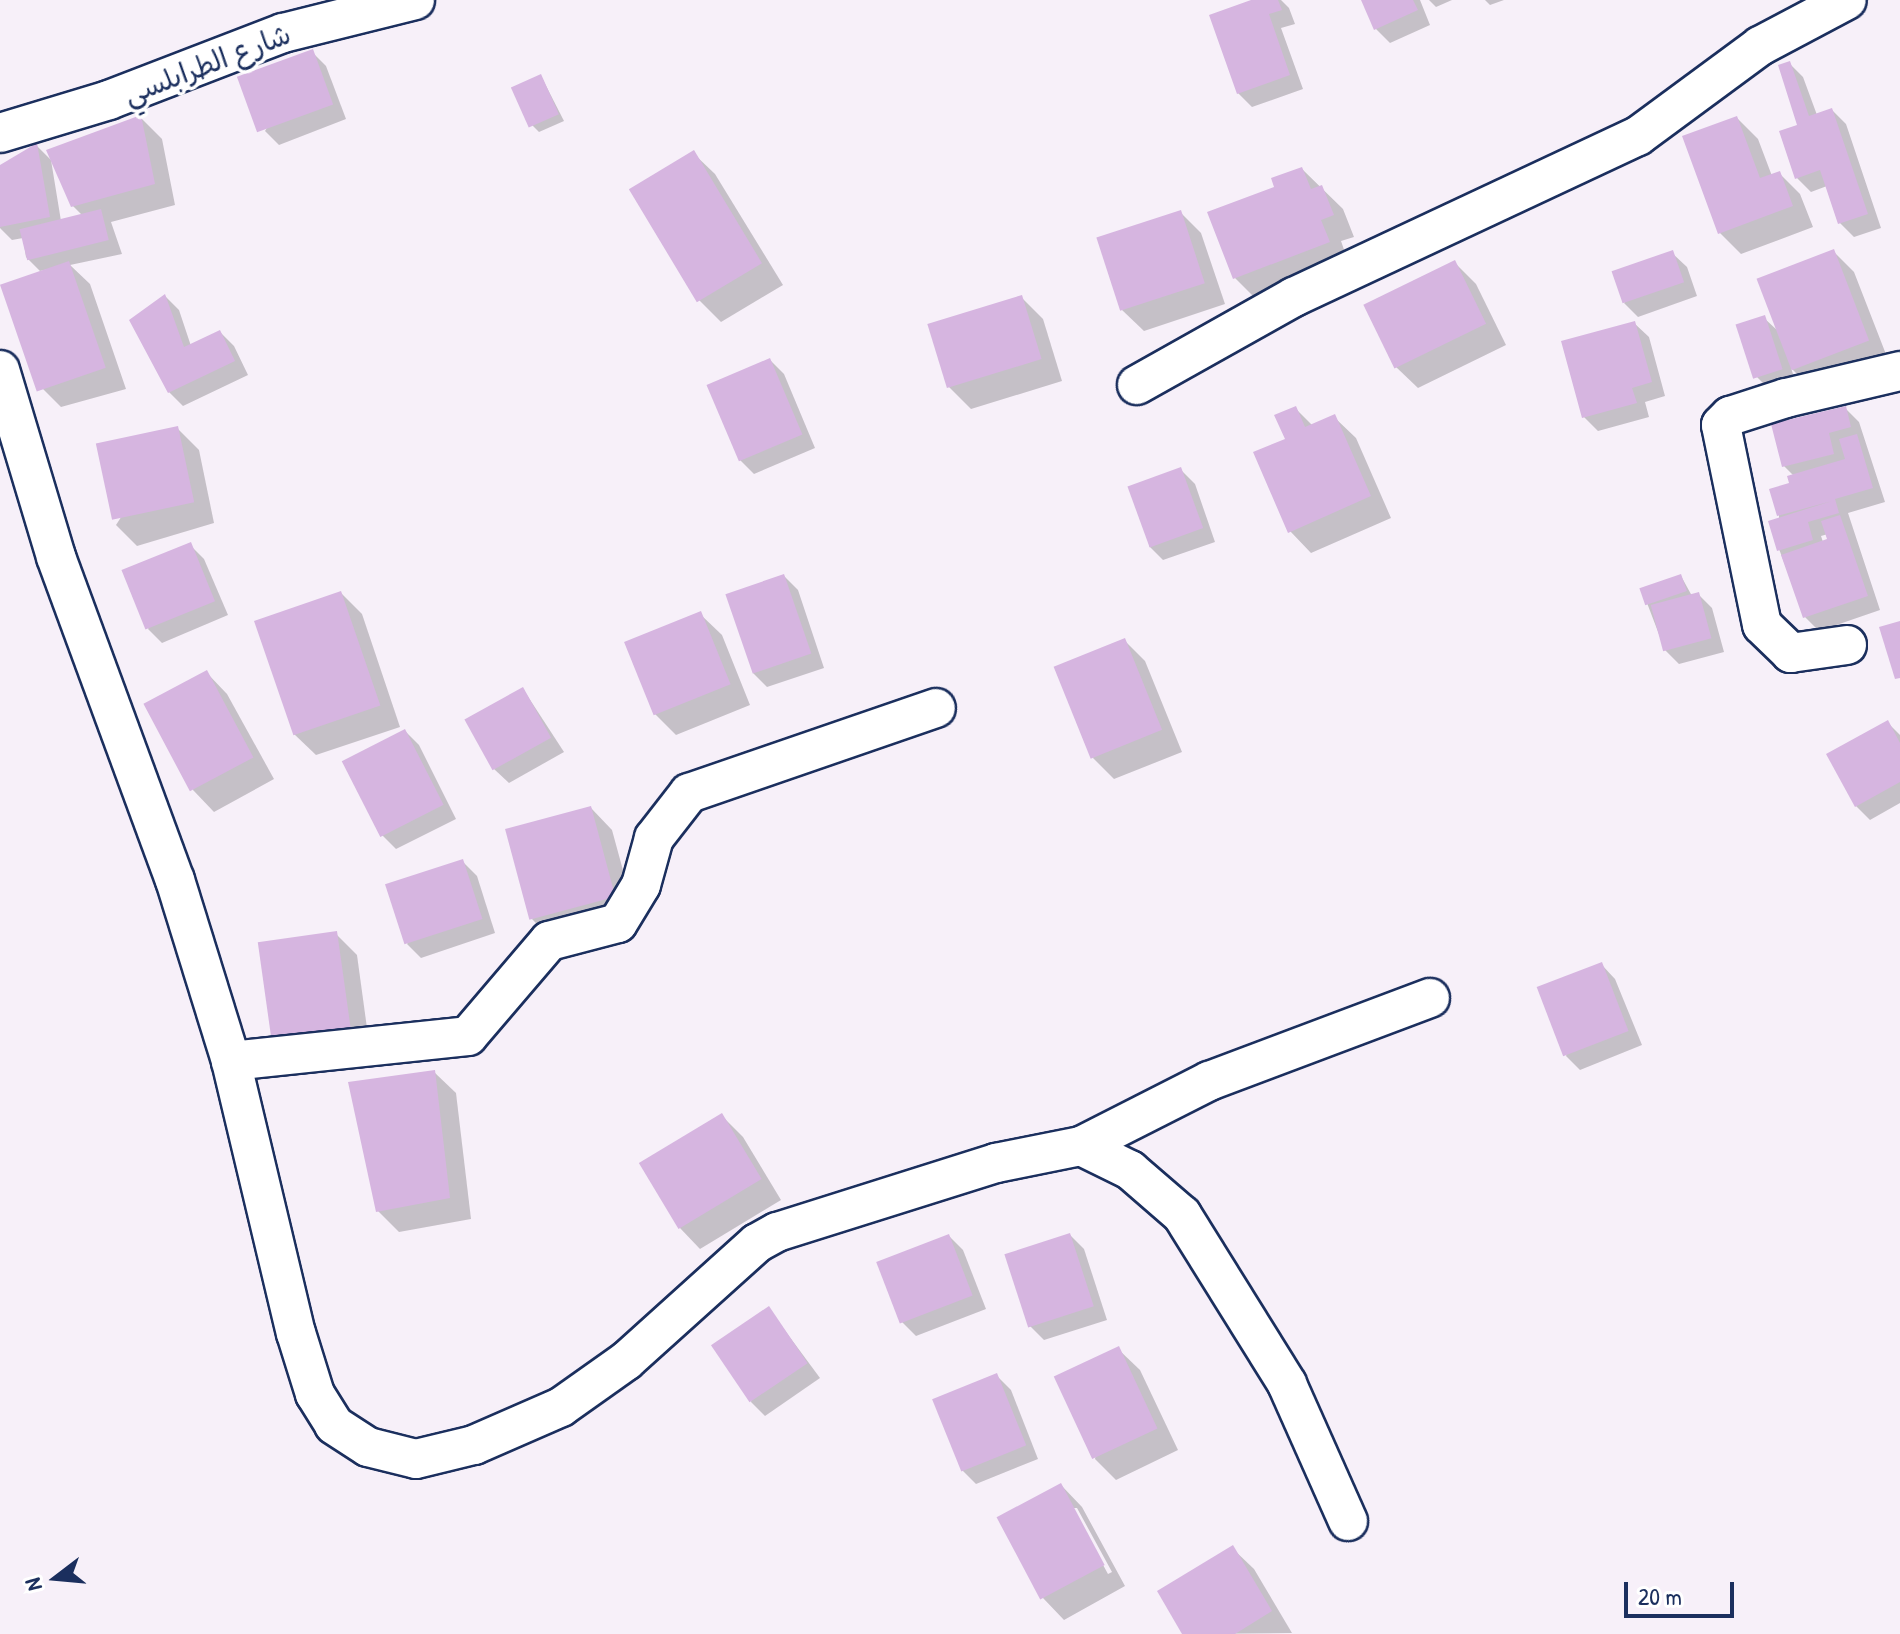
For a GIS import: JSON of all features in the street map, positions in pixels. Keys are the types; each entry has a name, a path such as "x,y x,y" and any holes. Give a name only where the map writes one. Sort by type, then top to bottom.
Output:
{"street":[{"name":"شارع الطرابلسي","path":"0,133 109,100 283,33 415,0"},
{"path":"1137,385 1294,297 1638,136 1760,46 1847,0"},
{"path":"0,370 56,557 175,880 231,1061 315,1394 334,1425 368,1447 416,1459 474,1445 561,1407 626,1361 757,1243 777,1232 996,1163 1081,1146 1209,1081 1430,998"},
{"path":"1847,645 1791,653 1762,625 1721,425 1730,416 1786,398 1900,371"},
{"path":"231,1061 468,1036 549,941 618,923 641,885 654,838 689,793 936,708"},
{"path":"1081,1146 1130,1170 1182,1215 1287,1384 1348,1521"}],"building":[{"path":"1251,0 1278,0 1282,10 1269,14 1290,75 1237,94 1209,15"},
{"path":"1361,0 1413,0 1418,10 1374,30"},
{"path":"313,49 333,104 257,132 237,77"},
{"path":"1790,61 1809,116 1832,108 1868,214 1838,224 1820,170 1795,179 1779,131 1797,125 1778,65"},
{"path":"541,74 559,114 529,128 511,87"},
{"path":"141,115 155,184 71,207 46,150"},
{"path":"1737,116 1760,178 1780,171 1793,206 1718,234 1682,136"},
{"path":"37,143 50,217 0,227 0,165"},
{"path":"694,150 762,263 697,302 629,189"},
{"path":"1302,167 1311,189 1322,185 1334,215 1321,220 1330,242 1233,279 1207,212 1274,187 1271,178"},
{"path":"101,209 109,240 27,260 19,229"},
{"path":"1181,210 1205,283 1120,311 1096,238"},
{"path":"1834,249 1869,340 1792,370 1757,279"},
{"path":"1673,250 1684,282 1623,303 1612,271"},
{"path":"1455,260 1486,324 1394,369 1363,305"},
{"path":"69,261 106,368 37,392 0,285"},
{"path":"165,294 184,347 220,330 235,361 168,393 129,320"},
{"path":"1022,295 1042,359 947,388 927,324"},
{"path":"1765,315 1783,369 1753,379 1736,325"},
{"path":"1635,321 1652,382 1632,388 1637,403 1582,418 1561,341"},
{"path":"770,358 802,434 739,461 706,385"},
{"path":"1296,406 1305,427 1335,414 1371,496 1288,533 1253,452 1285,439 1274,415"},
{"path":"1846,406 1851,427 1829,433 1834,454 1782,467 1771,424"},
{"path":"178,426 194,502 112,520 96,443"},
{"path":"1857,434 1873,488 1835,499 1839,513 1808,522 1813,540 1777,551 1768,521 1832,501 1777,516 1769,489 1789,483 1787,476 1845,459 1839,439"},
{"path":"1181,467 1203,528 1150,548 1127,486"},
{"path":"1840,515 1868,596 1803,618 1781,555 1827,539 1821,521"},
{"path":"191,542 215,601 145,629 121,570"},
{"path":"784,574 811,653 753,674 725,594"},
{"path":"1681,574 1687,591 1645,605 1639,588"},
{"path":"341,591 380,705 293,735 254,621"},
{"path":"1699,592 1711,638 1663,651 1651,605"},
{"path":"701,611 731,684 654,715 624,642"},
{"path":"1900,621 1900,678 1895,679 1879,627"},
{"path":"1125,638 1162,730 1091,759 1054,667"},
{"path":"207,670 253,757 190,791 143,704"},
{"path":"523,687 551,738 493,770 464,719"},
{"path":"1888,720 1900,743 1900,782 1855,807 1826,754"},
{"path":"405,729 444,805 380,837 342,761"},
{"path":"591,806 615,897 529,920 505,829"},
{"path":"463,859 482,919 404,944 385,884"},
{"path":"337,931 351,1029 272,1040 258,942"},
{"path":"1602,962 1629,1031 1563,1056 1537,987"},
{"path":"435,1070 450,1198 376,1212 348,1082"},
{"path":"722,1113 762,1179 679,1229 639,1163"},
{"path":"1070,1233 1094,1306 1028,1328 1004,1254"},
{"path":"949,1234 973,1296 900,1324 876,1262"},
{"path":"769,1306 808,1363 750,1402 711,1345"},
{"path":"1119,1346 1157,1428 1092,1459 1054,1376"},
{"path":"997,1373 1026,1445 961,1472 932,1399"},
{"path":"1061,1483 1105,1565 1040,1599 997,1517"},
{"path":"1233,1545 1272,1611 1235,1634 1182,1634 1157,1591"}]}
